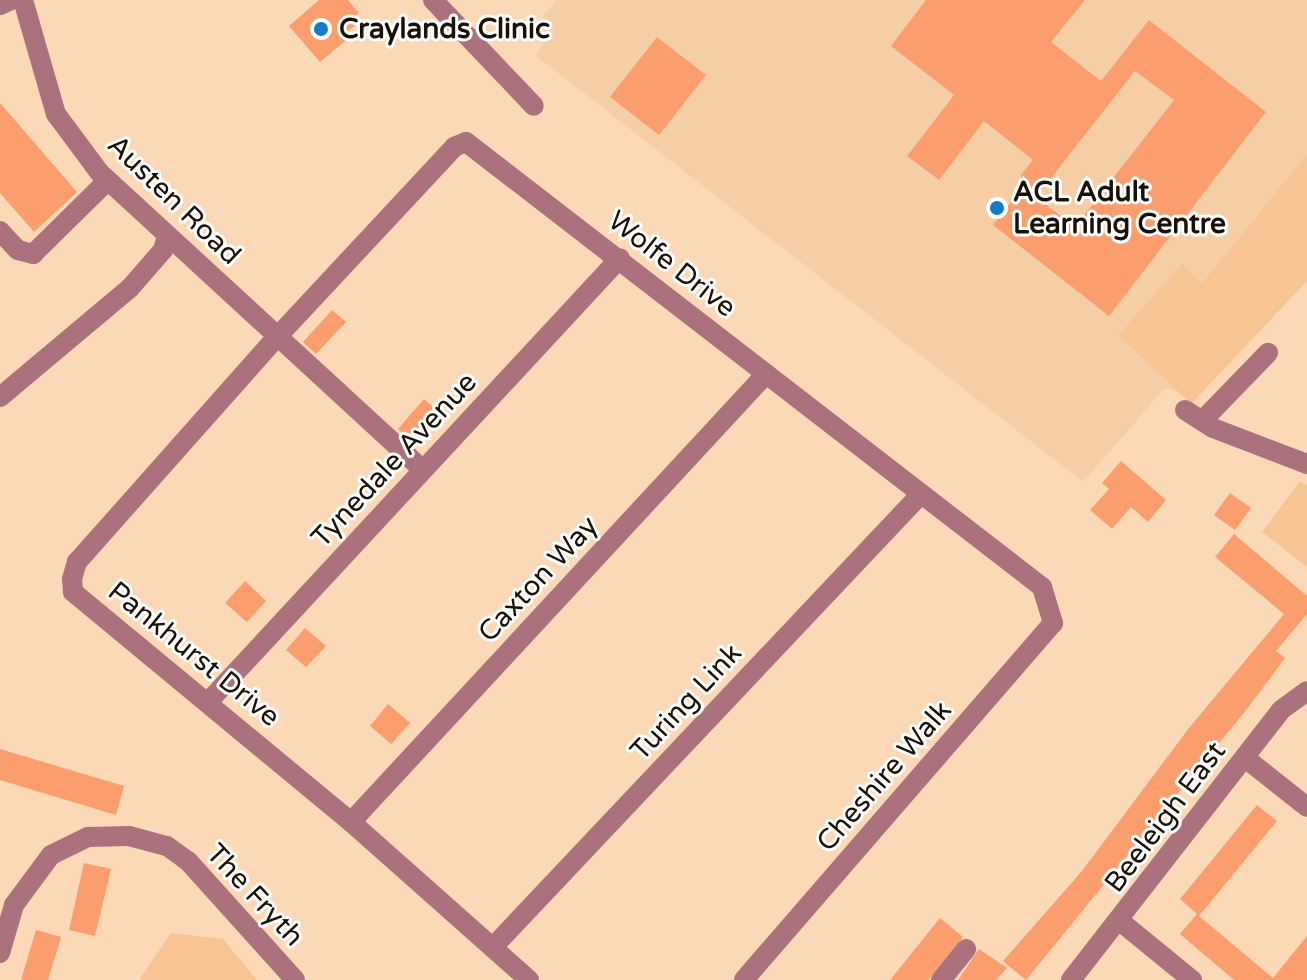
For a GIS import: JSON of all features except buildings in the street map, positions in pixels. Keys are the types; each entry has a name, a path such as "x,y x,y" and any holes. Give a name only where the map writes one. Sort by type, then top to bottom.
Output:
{"street":[{"path":"0,5 11,0"},
{"name":"Austen Road","path":"23,0 56,114 108,180 423,470"},
{"path":"433,0 534,106"},
{"name":"Wolfe Drive","path":"278,336 454,147 466,142 1042,587 1045,606"},
{"path":"0,231 18,250 33,254 108,180"},
{"path":"0,397 130,288 163,250 167,236"},
{"name":"Tynedale Avenue","path":"209,701 620,258"},
{"name":"Pankhurst Drive","path":"278,336 77,562 72,579 73,592 209,701 529,980"},
{"path":"1268,353 1194,416 1307,464"},
{"name":"Caxton Way","path":"351,822 766,374"},
{"name":"Turing Link","path":"493,947 920,495"},
{"name":"Cheshire Walk","path":"744,980 1053,623 1045,606"},
{"name":"Beeleigh East","path":"1071,980 1121,922 1281,710 1307,691"},
{"path":"1245,758 1307,807"},
{"name":"The Fryth","path":"0,953 7,903 51,855 69,845 108,835 150,839 188,861 214,886 295,980"},
{"path":"1121,922 1192,980"},
{"path":"941,980 966,949"}],"shaded area":[{"name":"ACL Adult Learning Centre","path":"556,0 1307,0 1307,154 1202,283 1182,263 1119,334 1177,391 1164,389 1083,482 535,55 553,32 540,21"},
{"path":"1307,154 1307,281 1191,404 1118,335 1182,263 1202,283"},
{"path":"1300,481 1307,485 1307,567 1262,532"},
{"path":"171,933 223,939 257,980 139,980"}],"place":[{"name":"Craylands Clinic","path":"321,29"},
{"name":"ACL Adult Learning Centre","path":"997,208"}]}
